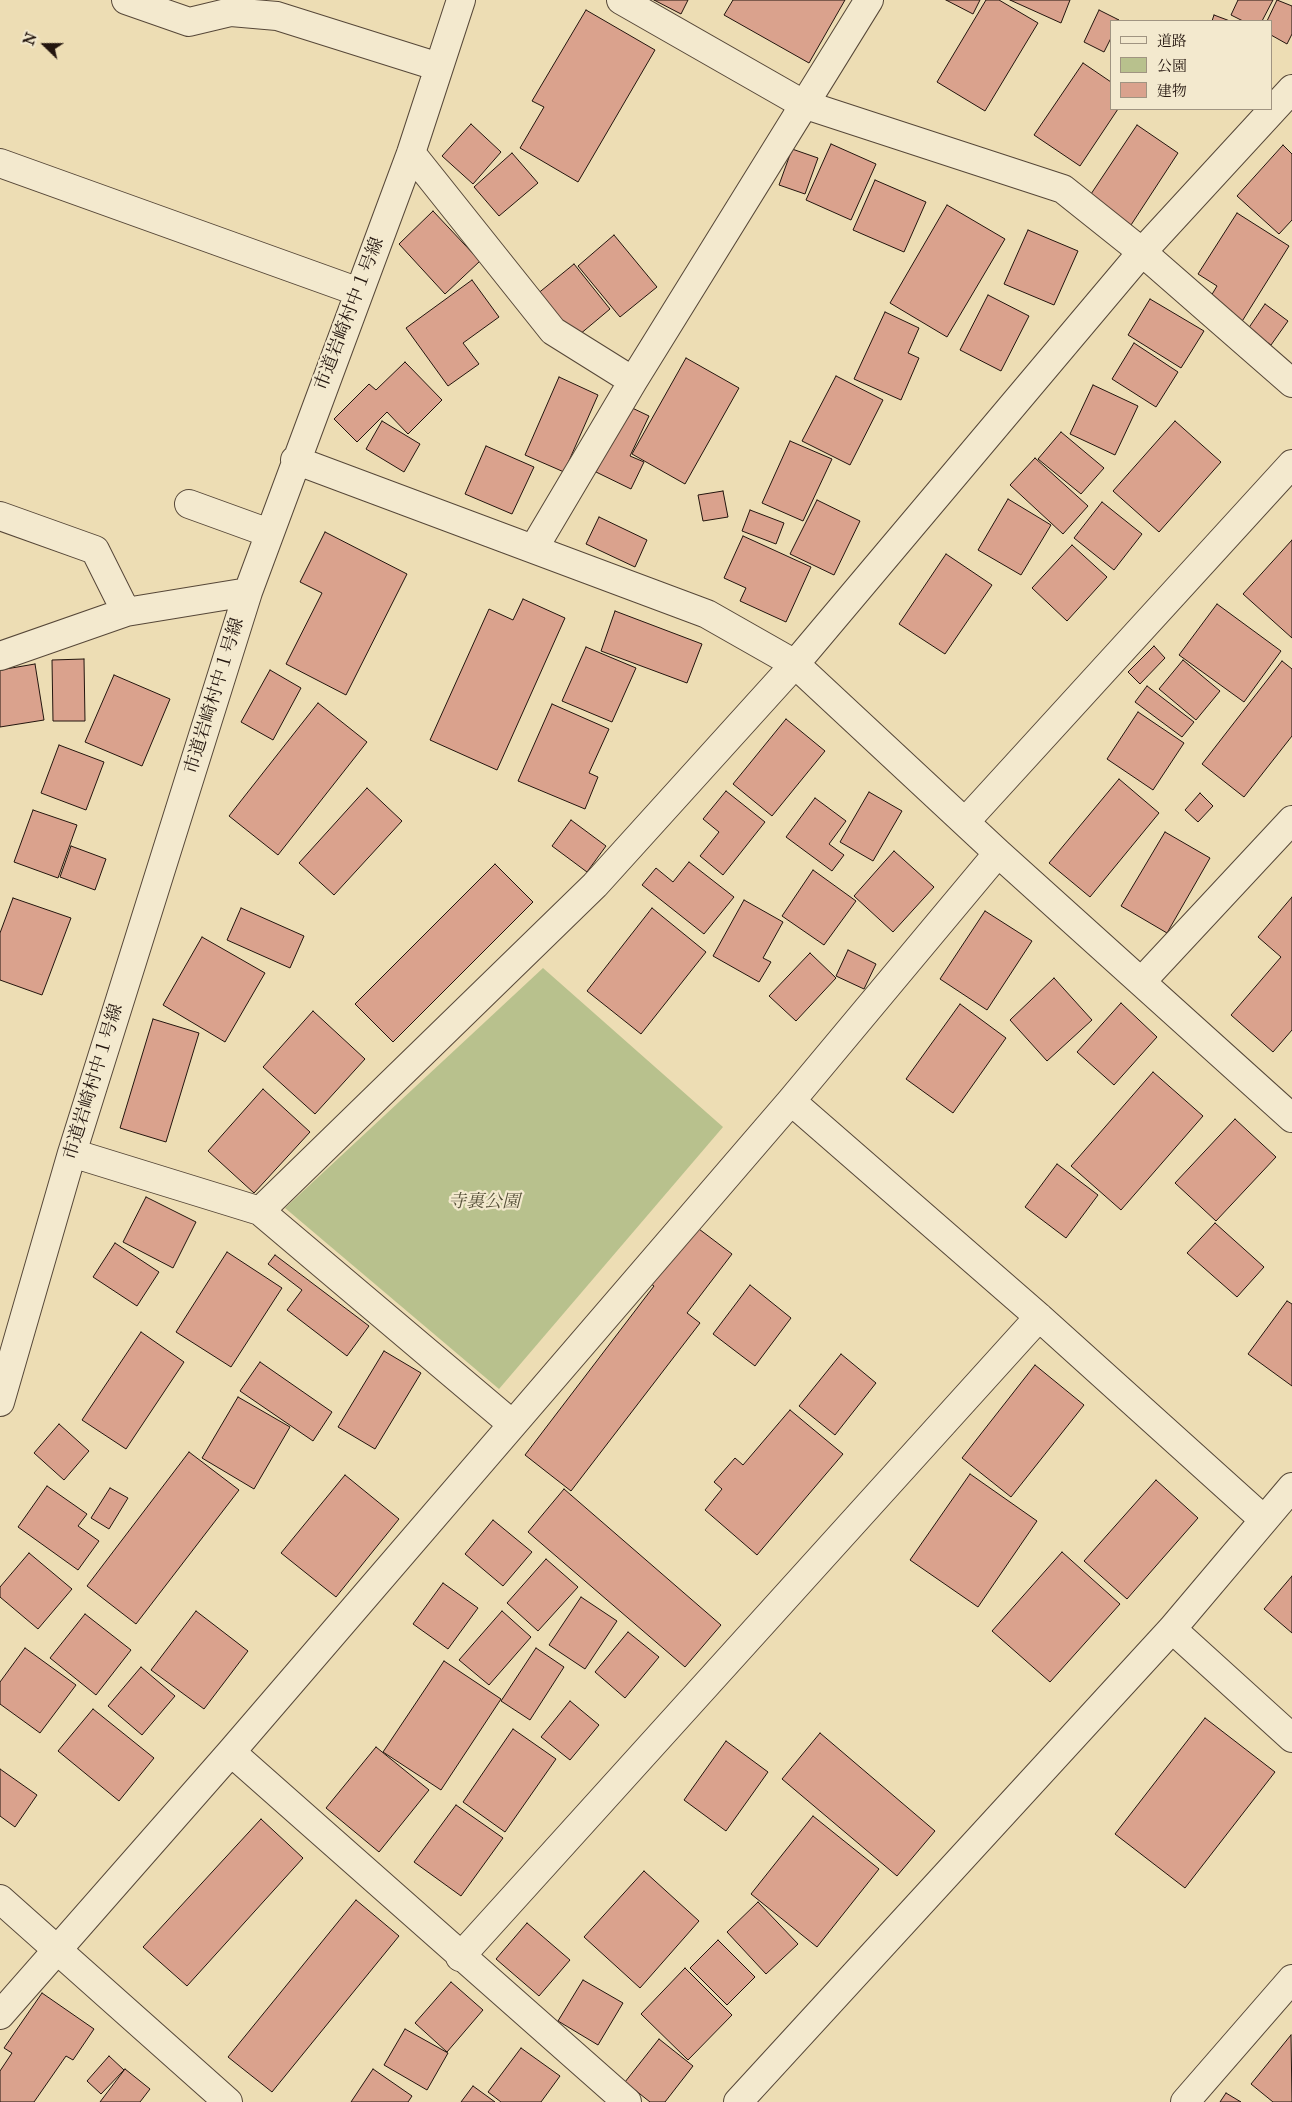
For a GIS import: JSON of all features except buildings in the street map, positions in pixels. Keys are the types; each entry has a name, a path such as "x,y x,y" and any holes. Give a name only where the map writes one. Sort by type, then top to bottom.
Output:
{"street":[{"path":"126,0 189,22 231,12 277,16 439,67"},
{"name":"市道岩崎村中１号線","path":"0,1402 5,1369 248,592 411,153 460,0"},
{"path":"622,0 804,104 1063,189 1142,252 1292,383"},
{"path":"534,548 633,381 869,0"},
{"path":"260,1211 596,885 795,664 1142,252 1292,89"},
{"path":"411,153 553,331 633,381"},
{"path":"0,163 359,292"},
{"path":"296,460 707,614 795,664 998,853 1292,1118"},
{"path":"965,822 1292,464"},
{"path":"189,504 269,533"},
{"path":"0,516 95,550 126,612"},
{"path":"0,656 126,612 248,592"},
{"path":"1141,982 1292,820"},
{"path":"0,2015 231,1752 791,1101 998,853"},
{"path":"791,1101 1039,1317 1263,1519"},
{"path":"72,1153 260,1211 512,1424"},
{"path":"460,1956 1039,1317"},
{"path":"738,2102 1172,1629 1292,1487"},
{"path":"1172,1629 1292,1738"},
{"path":"231,1752 627,2102"},
{"path":"0,1899 58,1949 211,2097"},
{"path":"1185,2102 1292,1979"}],"green space":[{"name":"寺裏公園","path":"543,968 723,1127 499,1389 285,1208"}]}
